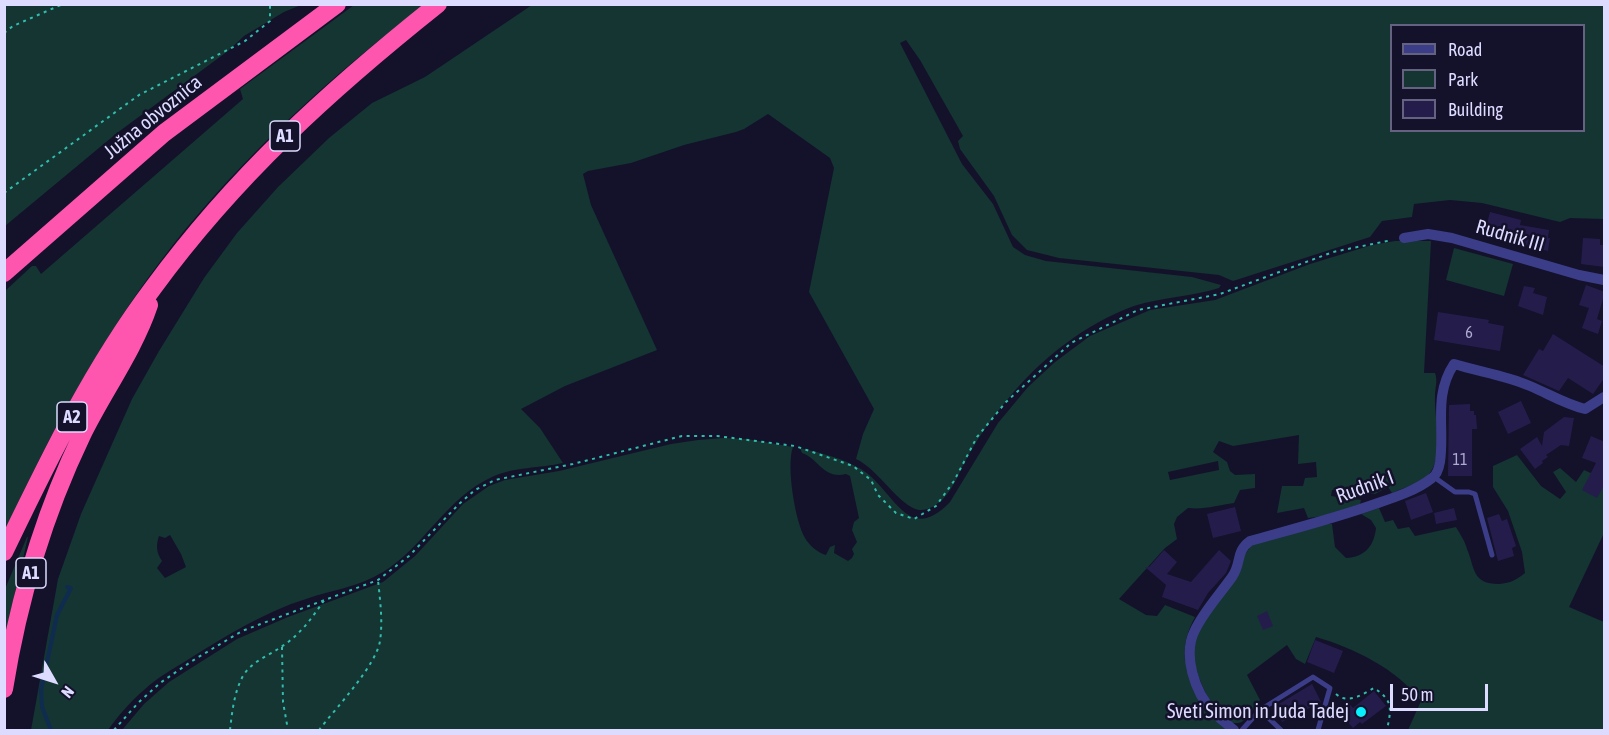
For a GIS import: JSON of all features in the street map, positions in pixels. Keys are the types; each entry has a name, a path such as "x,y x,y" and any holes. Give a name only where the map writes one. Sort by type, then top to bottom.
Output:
{"highway":[{"name":"Južna obvoznica","path":"4,273 164,133 337,4"},
{"name":"A1","path":"4,689 19,614 38,547 53,505 93,413 137,337 149,305 152,289 211,214 299,122 381,50 438,4"},
{"name":"A2","path":"4,552 77,408 125,328 152,289"}],"street":[{"name":"Rudnik III","path":"1404,238 1428,234 1452,238 1605,280"},
{"path":"1434,477 1439,466 1441,452 1442,387 1454,364 1494,373 1585,410 1605,397"},
{"name":"Rudnik I","path":"1234,730 1212,711 1201,693 1193,673 1190,641 1195,628 1235,573 1239,563 1239,553 1243,547 1250,541 1349,513 1399,496 1434,477"}],"lane":[{"path":"1434,477 1455,492 1475,494 1492,555"},
{"path":"1242,730 1260,710 1313,677 1330,688 1318,730"},
{"path":"1260,710 1281,730"}],"path":[{"path":"4,33 13,26 63,4"},
{"path":"4,193 139,95 245,41 270,21 270,4"},
{"path":"114,730 160,682 242,631 378,580 409,556 475,490 495,480 573,464 682,436 717,435 784,445 853,466 871,480 878,495 896,513 914,519 936,506 954,481 977,438 1006,402 1071,343 1138,310 1220,294 1334,252 1404,238"},
{"path":"319,730 369,667 380,643 381,612 378,580"},
{"path":"230,730 234,703 244,675 260,660 282,647 309,624 325,599"},
{"path":"282,647 284,702 288,730"},
{"path":"1330,688 1340,698 1346,699 1352,699 1374,687 1382,692 1390,702 1391,709 1387,730"}],"green space":[{"path":"4,5 301,5 284,12 244,36 228,51 117,133 5,226"},
{"path":"354,5 424,5 356,59 290,118 229,180 172,246 101,348 60,420 5,531 5,291 32,266 36,266 41,274 243,99 240,89"},
{"path":"532,5 1604,5 1604,219 1570,218 1560,222 1482,203 1450,200 1414,204 1412,217 1382,221 1370,237 1233,281 1219,275 1059,258 1027,250 1012,235 994,196 960,149 958,141 963,136 920,60 906,40 900,43 962,164 993,204 1013,247 1025,255 1046,261 1192,277 1221,285 1219,288 1134,306 1098,323 1064,344 1020,385 997,413 981,434 947,495 932,507 919,510 904,502 872,470 856,459 863,434 874,409 809,292 834,168 830,158 768,114 736,132 684,145 631,163 588,171 583,174 591,205 657,350 565,386 521,409 540,428 563,463 509,471 476,486 448,509 411,549 383,572 355,585 290,604 231,633 155,681 129,704 108,730 31,730 58,579 81,514 132,399 204,278 237,233 278,187 329,138 372,103 425,77","holes":["170,535 186,567 165,578 157,568 162,561 158,552 159,536 165,538"]},
{"path":"1395,241 1431,241 1424,373 1435,373 1436,376 1437,447 1434,467 1429,474 1392,493 1388,487 1375,494 1332,490 1331,496 1361,500 1360,504 1323,516 1308,518 1304,508 1277,513 1282,486 1303,486 1305,478 1317,477 1316,462 1298,464 1299,435 1233,446 1219,441 1213,452 1227,462 1230,471 1235,475 1255,474 1255,488 1240,490 1234,503 1206,508 1188,508 1177,517 1174,524 1177,539 1165,548 1119,599 1146,615 1157,616 1165,605 1195,617 1187,638 1185,660 1228,730 122,730 144,704 169,682 237,639 288,617 383,582 415,556 463,504 489,486 505,480 559,471 671,444 698,440 747,439 793,447 791,479 801,530 809,543 820,552 826,555 830,547 835,545 834,553 848,561 854,554 852,549 857,542 852,530 854,522 859,518 850,476 832,474 802,453 800,448 839,459 861,469 873,478 902,510 912,517 923,519 935,514 950,502 998,423 1028,387 1055,362 1090,336 1150,310 1215,300 1310,264 1372,245","holes":["1218,461 1219,470 1170,480 1168,472"]},
{"path":"1454,248 1513,264 1504,296 1446,280"},
{"path":"1517,455 1541,486 1560,499 1566,492 1553,472 1560,468 1576,482 1584,470 1604,479 1604,533 1569,607 1604,622 1604,730 1408,730 1421,701 1411,690 1400,679 1374,661 1345,647 1316,637 1305,664 1296,659 1287,645 1247,675 1260,700 1245,720 1238,723 1229,721 1213,706 1196,669 1193,649 1195,640 1206,616 1251,546 1259,541 1323,524 1332,524 1335,547 1346,558 1353,557 1363,553 1371,545 1375,534 1376,528 1371,520 1361,514 1379,508 1385,522 1393,520 1398,529 1409,527 1415,536 1456,527 1479,578 1490,583 1510,582 1525,573 1522,552 1508,511 1493,487 1493,466"},
{"path":"28,537 5,636 5,589"}],"building":[{"path":"1490,212 1521,220 1520,225 1549,230 1548,251 1484,235"},
{"path":"1583,238 1600,239 1600,245 1605,245 1605,267 1581,264"},
{"path":"1586,285 1605,292 1597,319 1602,321 1598,334 1582,328 1589,308 1579,305"},
{"path":"1524,286 1535,288 1533,293 1547,297 1543,315 1518,306"},
{"path":"1438,312 1489,320 1488,323 1504,326 1500,351 1434,340"},
{"path":"1553,334 1605,367 1605,377 1593,394 1568,378 1559,391 1523,375 1539,349 1543,351"},
{"path":"1521,401 1531,423 1508,434 1498,412"},
{"path":"1470,404 1470,411 1474,411 1476,415 1477,429 1472,429 1472,476 1448,476 1449,405"},
{"path":"1564,417 1574,418 1569,446 1561,445 1546,455 1548,457 1535,469 1520,449 1537,437 1542,446 1544,432"},
{"path":"1591,436 1605,442 1605,484 1597,498 1582,490 1596,463 1582,458"},
{"path":"1426,493 1433,512 1411,520 1405,501"},
{"path":"1235,507 1241,531 1213,538 1207,514"},
{"path":"1454,508 1457,520 1436,524 1434,513"},
{"path":"1499,514 1502,521 1507,519 1516,546 1512,548 1514,556 1498,561 1487,518"},
{"path":"1164,550 1177,562 1167,574 1191,582 1219,550 1231,561 1226,573 1208,593 1198,610 1162,597 1166,585 1145,567 1149,567"},
{"path":"1267,611 1273,626 1263,630 1257,616"},
{"path":"1315,640 1343,651 1334,673 1307,662"},
{"path":"1312,684 1321,702 1282,722 1274,707"},
{"name":"Sveti Simon in Juda Tadej","path":"1374,691 1386,706 1353,728 1344,718 1347,701 1353,708"}],"waterway":[{"path":"51,730 42,707 41,690 57,615 71,588 67,587"}],"place":[{"name":"Sveti Simon in Juda Tadej","path":"1361,712"}]}
